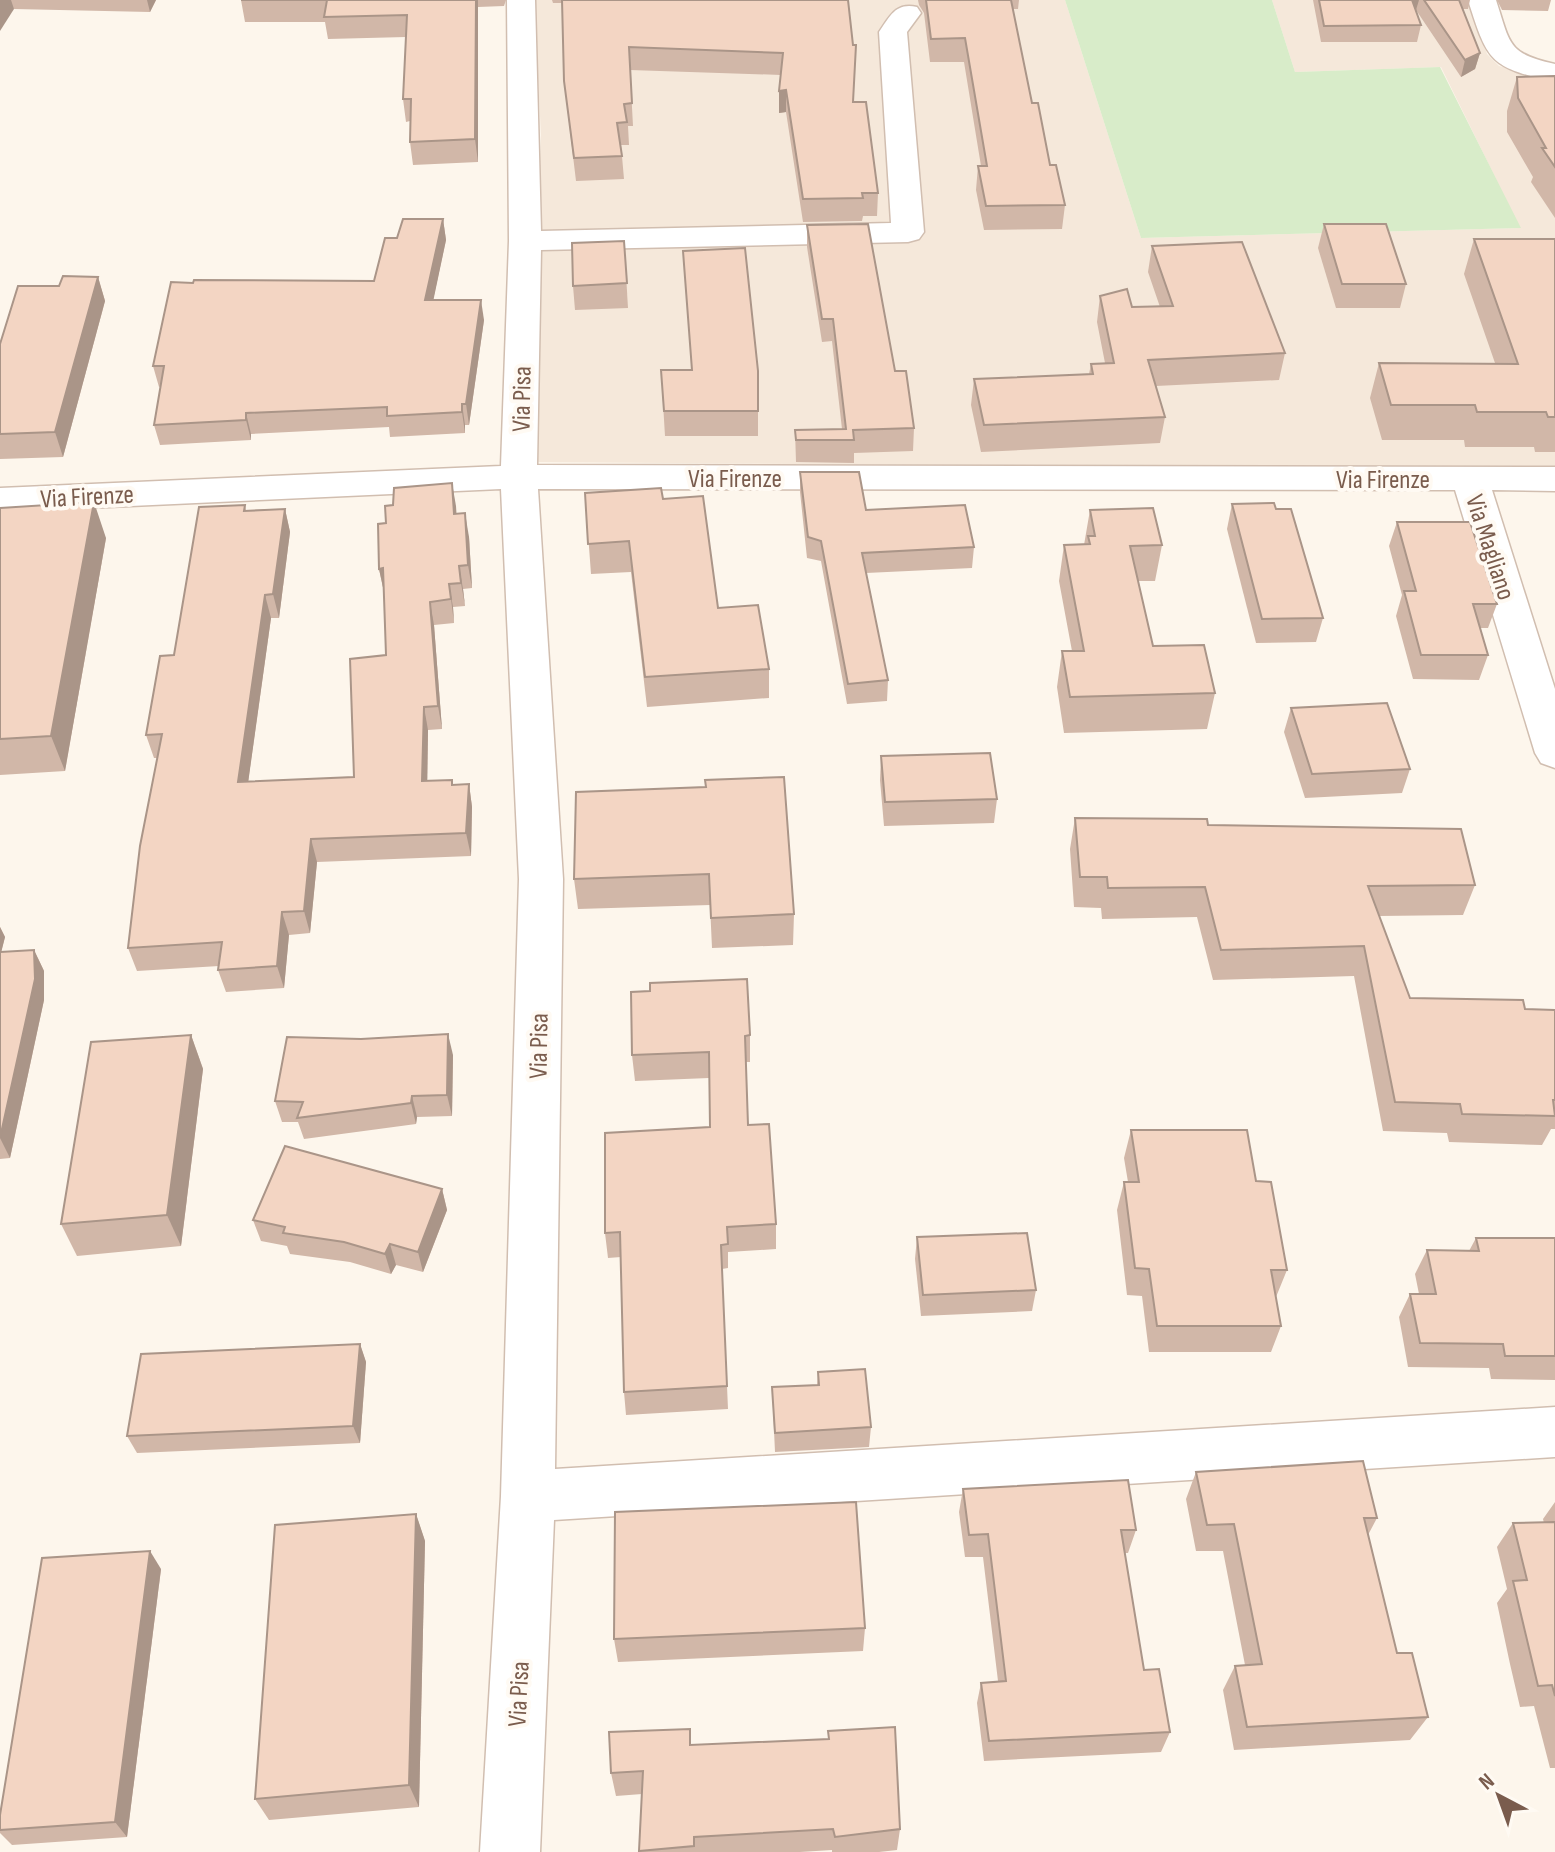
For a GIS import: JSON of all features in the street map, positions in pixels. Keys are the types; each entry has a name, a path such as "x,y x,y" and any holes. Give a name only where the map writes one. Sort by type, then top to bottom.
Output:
{"street":[{"name":"Via Pisa","path":"510,1852 528,1496 541,879 519,477 525,241 521,0"},
{"path":"1482,0 1500,53 1516,65 1555,73"},
{"path":"525,241 908,232 893,32 907,13"},
{"name":"Via Firenze","path":"0,500 519,477 1470,479"},
{"name":"Via Magliano","path":"1555,479 1470,479 1546,696 1555,753"},
{"path":"528,1496 1555,1432"}],"shaded area":[{"path":"534,0 1065,0 1141,238 1520,228 1441,67 1295,72 1272,0 1469,0 1487,54 1499,66 1555,80 1555,470 536,462 533,378 541,135"}],"green space":[{"path":"1065,0 1272,0 1295,72 1440,67 1521,228 1141,238"}],"building":[{"path":"327,0 476,0 475,139 410,142 411,99 403,99 407,15 324,17"},
{"path":"562,0 848,0 853,45 856,45 853,102 866,102 878,193 862,193 863,198 803,199 786,90 779,91 783,53 629,47 632,103 624,104 627,122 617,123 622,156 574,158 564,81"},
{"path":"926,0 1011,0 1032,103 1038,103 1050,165 1056,165 1065,205 986,206 978,166 987,166 965,38 931,39"},
{"path":"1319,0 1412,0 1421,25 1324,26"},
{"path":"1424,0 1459,0 1480,53 1465,60"},
{"path":"1555,76 1555,167 1542,148 1546,148 1518,98 1517,77"},
{"path":"403,219 443,219 425,300 481,300 466,404 462,404 462,412 387,416 387,407 246,413 246,420 154,425 164,366 153,366 171,282 374,281 385,238 397,238"},
{"path":"868,224 895,371 906,371 914,428 853,430 854,440 796,440 795,430 846,429 833,319 822,319 807,225"},
{"path":"1324,224 1386,224 1406,284 1342,284"},
{"path":"1474,239 1555,239 1555,417 1548,417 1546,412 1477,412 1475,405 1391,405 1379,363 1518,364"},
{"path":"624,241 627,283 573,286 572,243"},
{"path":"1242,242 1285,353 1148,360 1165,417 984,425 974,379 1093,374 1091,364 1114,363 1100,296 1127,289 1132,307 1173,306 1152,246"},
{"path":"745,248 758,371 758,411 664,411 661,370 692,370 683,251"},
{"path":"63,276 98,277 55,432 0,434 0,344 18,286 59,286"},
{"path":"800,472 859,472 866,510 965,505 974,547 862,553 888,680 848,684 821,541 808,537"},
{"path":"452,483 454,514 465,513 468,565 459,566 461,583 449,584 451,599 430,602 438,706 424,707 422,781 452,780 452,785 469,784 466,833 311,839 304,911 282,912 277,966 218,970 222,942 128,948 140,846 162,734 146,735 160,656 174,655 199,507 245,505 244,511 285,509 273,594 265,595 238,782 354,777 350,659 386,655 378,524 386,523 385,506 393,505 394,488"},
{"path":"661,488 663,499 703,496 718,608 758,605 769,669 645,677 629,541 588,544 585,493"},
{"path":"94,502 51,736 0,739 0,508"},
{"path":"1274,503 1276,509 1291,509 1323,618 1262,619 1232,504"},
{"path":"1153,508 1162,545 1130,546 1153,646 1204,645 1215,693 1070,697 1062,651 1084,651 1064,545 1090,544 1088,536 1095,536 1090,510"},
{"path":"1397,522 1470,522 1497,604 1473,604 1488,655 1421,655 1404,591 1416,591"},
{"path":"1387,703 1410,769 1312,774 1291,708"},
{"path":"990,753 997,799 885,802 881,756"},
{"path":"784,777 794,914 711,918 709,874 574,879 576,792 706,787 705,780"},
{"path":"1075,818 1207,819 1208,825 1461,829 1475,885 1368,886 1410,998 1523,1000 1525,1009 1555,1010 1555,1116 1462,1114 1460,1104 1395,1102 1364,946 1221,950 1205,887 1108,888 1107,877 1080,877"},
{"path":"34,950 35,979 0,1138 0,952"},
{"path":"747,979 750,1035 745,1036 748,1125 769,1124 776,1224 727,1227 728,1244 721,1245 727,1386 624,1392 620,1232 605,1233 605,1133 710,1127 709,1052 632,1055 631,992 650,991 650,983"},
{"path":"448,1034 447,1095 412,1096 411,1103 297,1118 303,1102 275,1101 287,1037 361,1039"},
{"path":"191,1035 167,1215 61,1224 91,1042"},
{"path":"1131,1130 1247,1130 1256,1181 1271,1182 1287,1270 1271,1270 1281,1326 1157,1326 1149,1269 1135,1268 1124,1182 1139,1182"},
{"path":"285,1146 442,1189 418,1252 390,1244 385,1254 344,1242 283,1233 285,1227 253,1220"},
{"path":"1027,1233 1036,1290 923,1295 917,1237"},
{"path":"1476,1238 1555,1238 1555,1356 1505,1356 1503,1344 1420,1343 1410,1294 1436,1294 1427,1250 1479,1251"},
{"path":"360,1344 353,1426 127,1436 141,1354"},
{"path":"865,1369 871,1427 775,1433 772,1387 819,1385 818,1372"},
{"path":"1363,1461 1377,1518 1364,1518 1397,1653 1412,1653 1428,1717 1247,1727 1235,1666 1262,1664 1234,1524 1207,1525 1196,1472"},
{"path":"1128,1480 1136,1530 1121,1530 1144,1670 1159,1669 1170,1732 989,1741 981,1683 1006,1681 988,1534 969,1535 963,1489"},
{"path":"856,1502 865,1628 614,1639 615,1512"},
{"path":"416,1514 409,1785 255,1799 275,1525"},
{"path":"1555,1522 1555,1696 1552,1685 1538,1686 1513,1581 1527,1580 1513,1523"},
{"path":"150,1551 115,1822 0,1830 42,1558"},
{"path":"895,1727 900,1829 835,1837 833,1829 694,1837 694,1846 639,1851 643,1771 611,1773 609,1732 690,1729 690,1745 829,1739 828,1731"}]}
